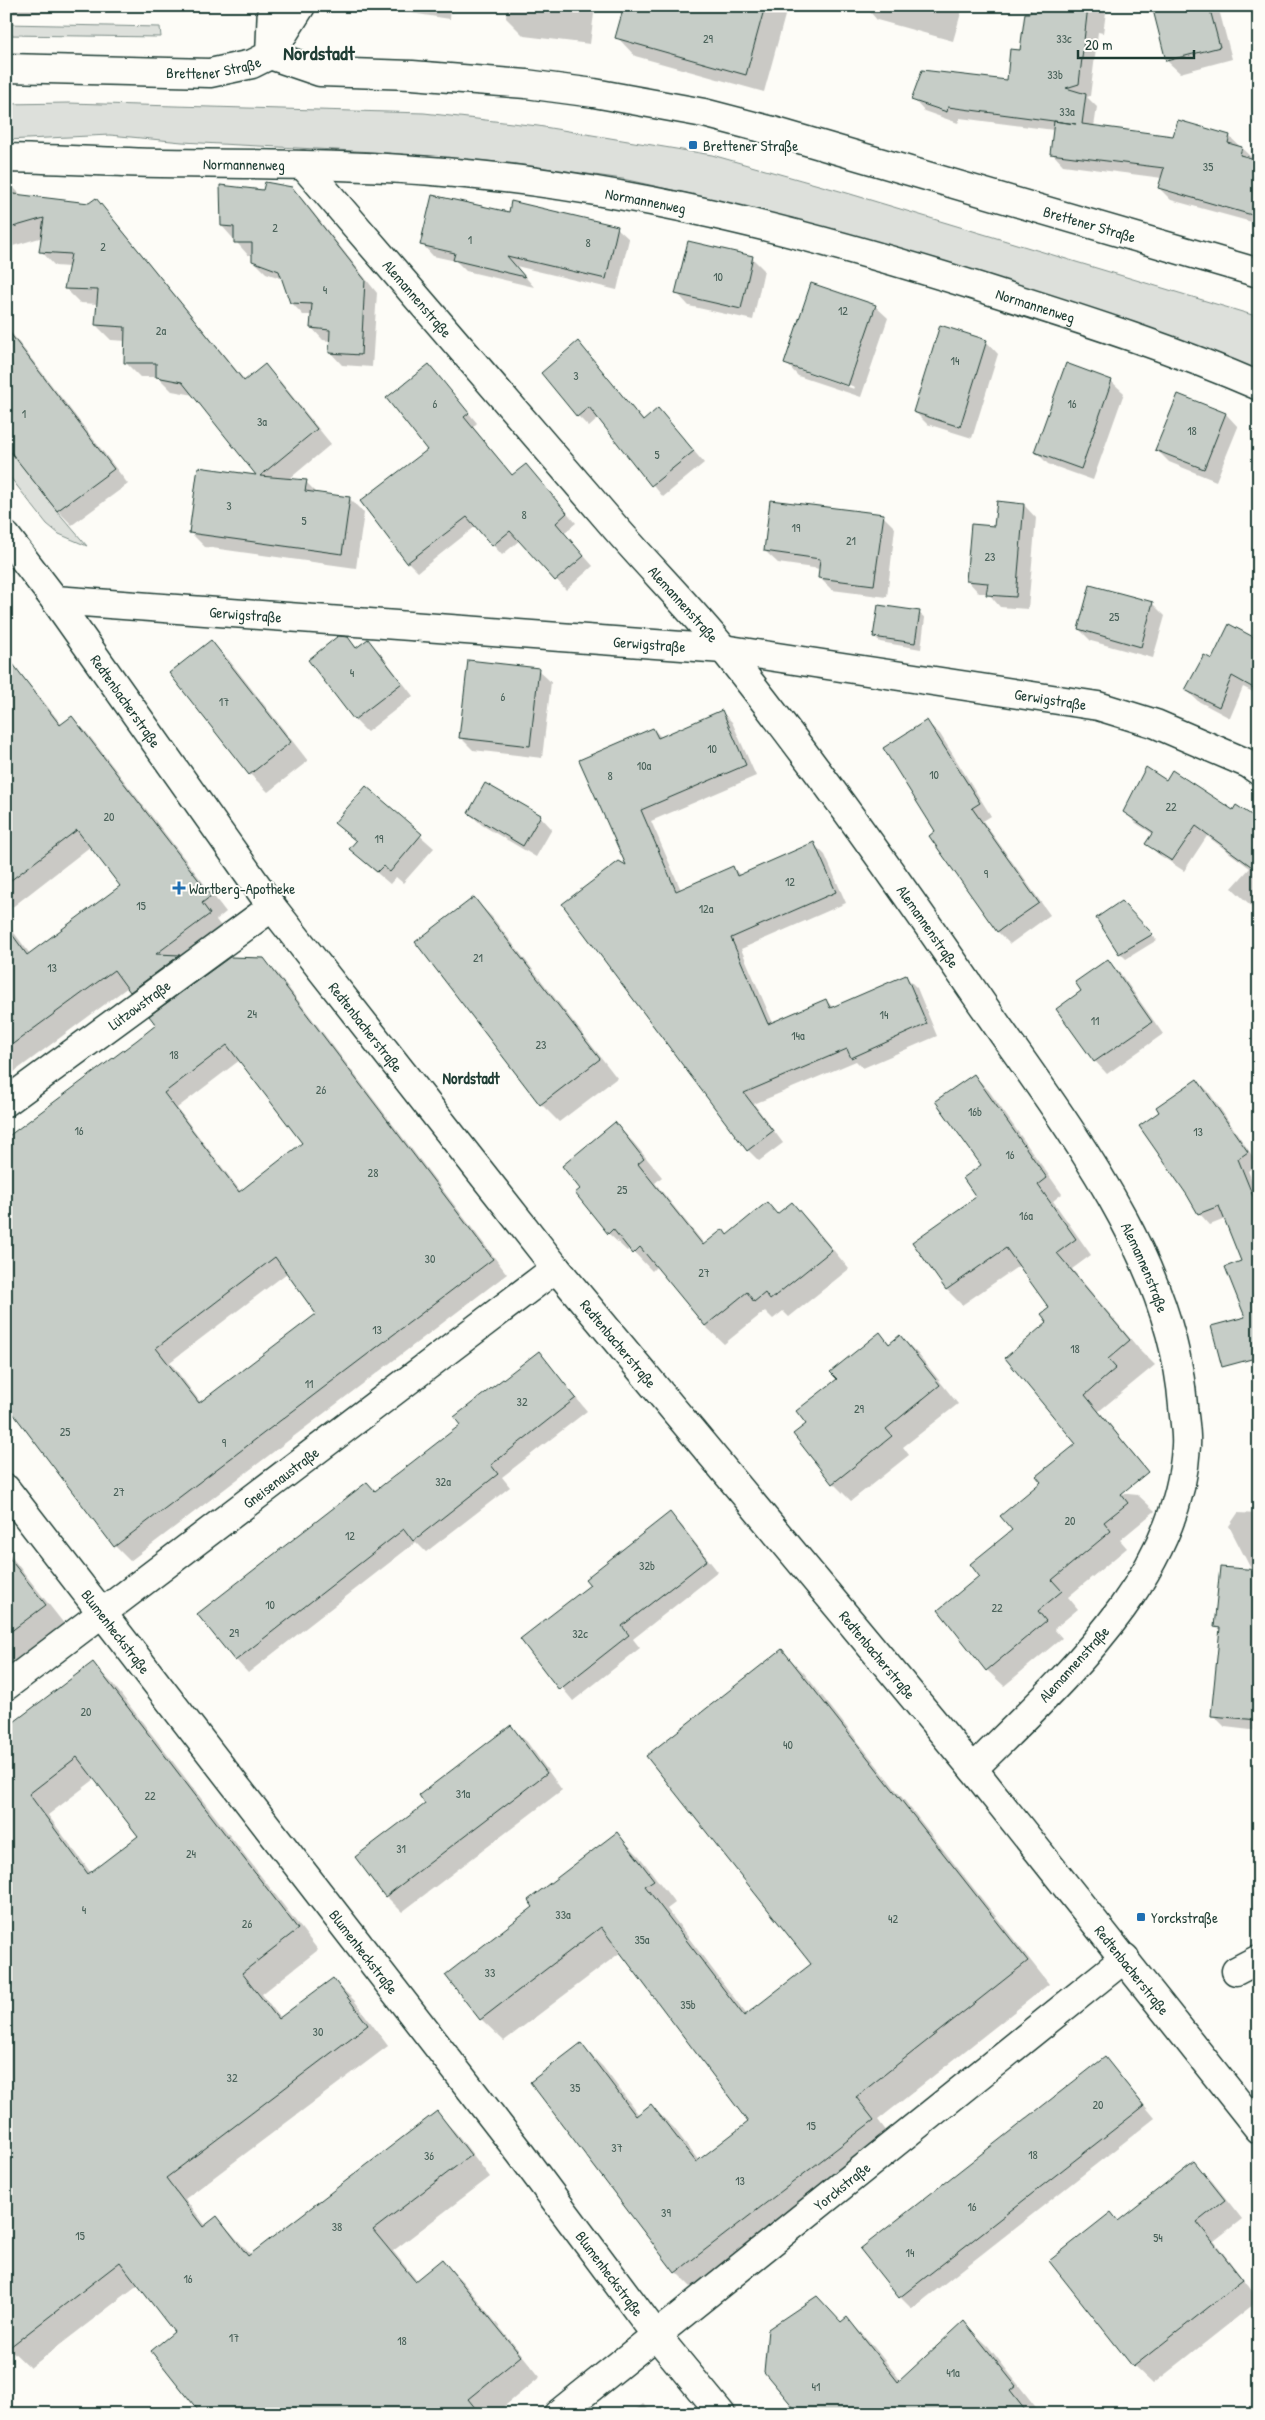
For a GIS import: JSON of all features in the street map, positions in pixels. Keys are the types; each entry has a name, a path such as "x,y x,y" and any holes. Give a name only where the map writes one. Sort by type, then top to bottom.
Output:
{"street":[{"path":"270,55 272,6"},
{"path":"270,55 301,6"},
{"name":"Brettener Straße","path":"6,68 210,73 252,64 270,55 320,72 412,75 526,84 594,93 704,113 770,130 1259,273"},
{"name":"Normannenweg","path":"6,158 302,165 474,174 573,187 680,205 779,229 950,278 1103,327 1206,363 1259,386"},
{"name":"Alemannenstraße","path":"302,165 611,523 723,649 865,834 1070,1131 1115,1205 1142,1259 1162,1307 1175,1347 1182,1384 1186,1442 1181,1485 1166,1532 1144,1574 1114,1619 1074,1668 973,1769"},
{"name":"Redtenbacherstraße","path":"6,536 56,600 272,907 556,1268 973,1769 1125,1958 1175,2026 1259,2129"},
{"name":"Gerwigstraße","path":"56,600 723,649 1098,706 1156,724 1259,770"},
{"name":"Lützowstraße","path":"6,1102 272,907"},
{"name":"Gneisenaustraße","path":"6,1686 102,1611 556,1268"},
{"name":"Blumenheckstraße","path":"6,1489 520,2153 656,2335 721,2414"},
{"name":"Yorckstraße","path":"558,2414 1125,1958"}],"shaded area":[{"path":"6,24 160,27 161,37 6,35"},
{"path":"68,103 424,113 538,126 712,155 847,193 1259,317 1259,374 960,267 841,232 717,200 623,179 509,163 374,152 182,142 110,135 6,140 6,104"},
{"path":"6,445 57,511 87,546 59,534 47,524 6,472"}],"building":[{"path":"624,6 765,6 746,75 615,38"},
{"path":"1031,6 1088,6 1079,84 1066,88 1086,94 1082,124 1173,136 1178,120 1230,135 1228,143 1242,147 1240,155 1259,160 1259,217 1158,188 1164,168 1050,154 1054,121 948,107 947,112 911,100 922,70 1007,80 1010,49 1020,50 1025,13 1030,13"},
{"path":"1152,6 1209,6 1220,47 1166,61"},
{"path":"265,182 292,187 365,280 361,355 329,353 330,330 310,328 312,304 290,303 279,271 252,261 252,243 234,243 234,227 221,226 220,185 263,190"},
{"path":"6,193 89,203 96,198 244,381 265,364 317,429 260,476 307,480 305,491 350,497 342,554 189,533 198,467 256,475 182,382 156,377 156,363 124,363 125,327 95,325 98,290 64,289 71,254 39,252 44,218 6,229"},
{"path":"432,195 509,212 511,201 618,226 606,279 507,256 525,277 453,260 455,253 420,245"},
{"path":"688,241 753,256 741,309 675,294"},
{"path":"811,283 876,305 848,386 784,364"},
{"path":"940,325 987,340 960,427 913,412"},
{"path":"6,328 114,469 57,511 6,446"},
{"path":"578,341 643,421 658,408 694,451 651,486 589,407 577,417 541,373"},
{"path":"1066,363 1112,380 1081,469 1034,452"},
{"path":"429,364 469,413 464,417 512,475 526,464 567,513 556,523 584,556 555,581 510,531 492,546 467,517 407,563 360,501 427,450 386,398"},
{"path":"1178,394 1226,413 1204,469 1155,450"},
{"path":"770,500 884,514 874,585 818,578 820,559 764,551"},
{"path":"997,501 1024,504 1016,597 986,595 988,583 966,581 971,524 994,526"},
{"path":"1090,585 1153,602 1141,647 1078,629"},
{"path":"878,605 920,611 915,643 873,637"},
{"path":"1229,624 1259,640 1259,691 1232,676 1219,707 1185,690 1204,655 1212,659"},
{"path":"338,636 348,637 356,648 368,639 402,683 354,720 308,660"},
{"path":"211,640 291,742 249,775 169,673"},
{"path":"6,655 60,725 72,716 211,896 202,903 210,914 156,954 180,955 130,992 114,970 6,1049 6,926 27,955 120,886 77,830 6,884"},
{"path":"468,660 539,668 530,746 459,738"},
{"path":"722,710 746,765 641,810 676,891 733,866 737,876 814,842 836,892 731,938 768,1024 826,999 830,1008 906,975 927,1024 851,1058 847,1049 744,1093 773,1131 747,1151 562,904 619,861 626,865 579,760 653,728 658,738"},
{"path":"927,720 980,803 972,808 1039,903 997,932 929,836 935,831 883,748"},
{"path":"1146,767 1166,780 1172,770 1233,810 1236,805 1259,820 1259,872 1196,826 1172,861 1145,844 1153,832 1123,812"},
{"path":"485,783 541,815 523,846 468,813"},
{"path":"366,786 422,834 390,872 383,866 377,872 349,849 356,841 334,823"},
{"path":"474,897 600,1059 540,1105 415,942"},
{"path":"1121,901 1153,934 1119,954 1096,918"},
{"path":"230,957 264,958 493,1259 114,1547 6,1404 6,1138 156,1025 149,1016","holes":["227,1045 302,1143 239,1192 164,1093","275,1257 316,1314 199,1403 156,1348"]},
{"path":"1108,959 1152,1022 1094,1062 1056,1009 1081,991 1075,982"},
{"path":"974,1074 1047,1178 1038,1185 1076,1239 1057,1253 1130,1340 1108,1359 1116,1368 1085,1395 1148,1472 1121,1494 1128,1503 1104,1522 1111,1531 1052,1580 1062,1591 1038,1611 1046,1621 986,1671 938,1610 979,1576 970,1564 1012,1530 1000,1516 1041,1482 1036,1476 1076,1444 1005,1358 1047,1322 1041,1314 1049,1308 1006,1248 946,1290 912,1242 976,1197 963,1178 981,1165 935,1101"},
{"path":"1197,1079 1248,1152 1238,1159 1259,1211 1259,1357 1222,1367 1211,1326 1245,1317 1225,1267 1241,1261 1219,1206 1198,1214 1139,1126 1159,1112 1156,1107"},
{"path":"615,1122 644,1159 638,1164 703,1245 723,1229 727,1235 767,1202 777,1214 792,1202 832,1250 770,1300 765,1293 754,1302 747,1292 705,1326 640,1247 633,1254 613,1229 608,1234 575,1193 580,1189 562,1166"},
{"path":"880,1332 889,1344 900,1335 940,1385 886,1429 892,1436 832,1484 793,1434 806,1424 796,1411 837,1379 830,1372"},
{"path":"539,1351 576,1398 491,1465 498,1474 413,1541 404,1529 235,1661 197,1614 367,1482 375,1491 460,1425 454,1417"},
{"path":"670,1512 707,1560 622,1626 629,1635 559,1690 520,1639 590,1585 585,1579"},
{"path":"6,1554 46,1605 6,1635"},
{"path":"1220,1567 1259,1570 1259,1720 1211,1716 1220,1628 1214,1627"},
{"path":"782,1649 1028,1961 856,2097 874,2120 675,2273 530,2082 581,2043 636,2116 651,2104 696,2162 748,2122 601,1927 480,2020 445,1975 533,1907 528,1900 617,1832 654,1880 645,1886 744,2016 811,1964 646,1756"},
{"path":"93,1662 298,1929 242,1973 278,2019 333,1978 368,2025 166,2178 203,2227 217,2216 248,2256 437,2111 471,2155 373,2230 415,2281 442,2259 521,2356 468,2399 480,2414 201,2414 151,2351 174,2332 120,2262 6,2350 6,1728","holes":["77,1757 138,1836 88,1874 29,1794"]},
{"path":"511,1725 547,1773 385,1897 355,1857 425,1804 419,1795"},
{"path":"1105,2057 1144,2106 899,2298 860,2249"},
{"path":"1194,2161 1225,2200 1197,2222 1243,2280 1133,2367 1049,2261 1111,2212 1118,2221"},
{"path":"817,2296 841,2322 847,2317 898,2382 964,2321 1016,2386 1010,2391 1028,2414 799,2414 764,2372 768,2329"}],"place":[{"name":"Brettener Straße","path":"693,145"},
{"name":"Wartberg-Apotheke","path":"179,888"},
{"name":"Yorckstraße","path":"1141,1917"}],"district":[{"name":"Nordstadt","path":"319,52"},
{"name":"Nordstadt","path":"471,1078"}]}
